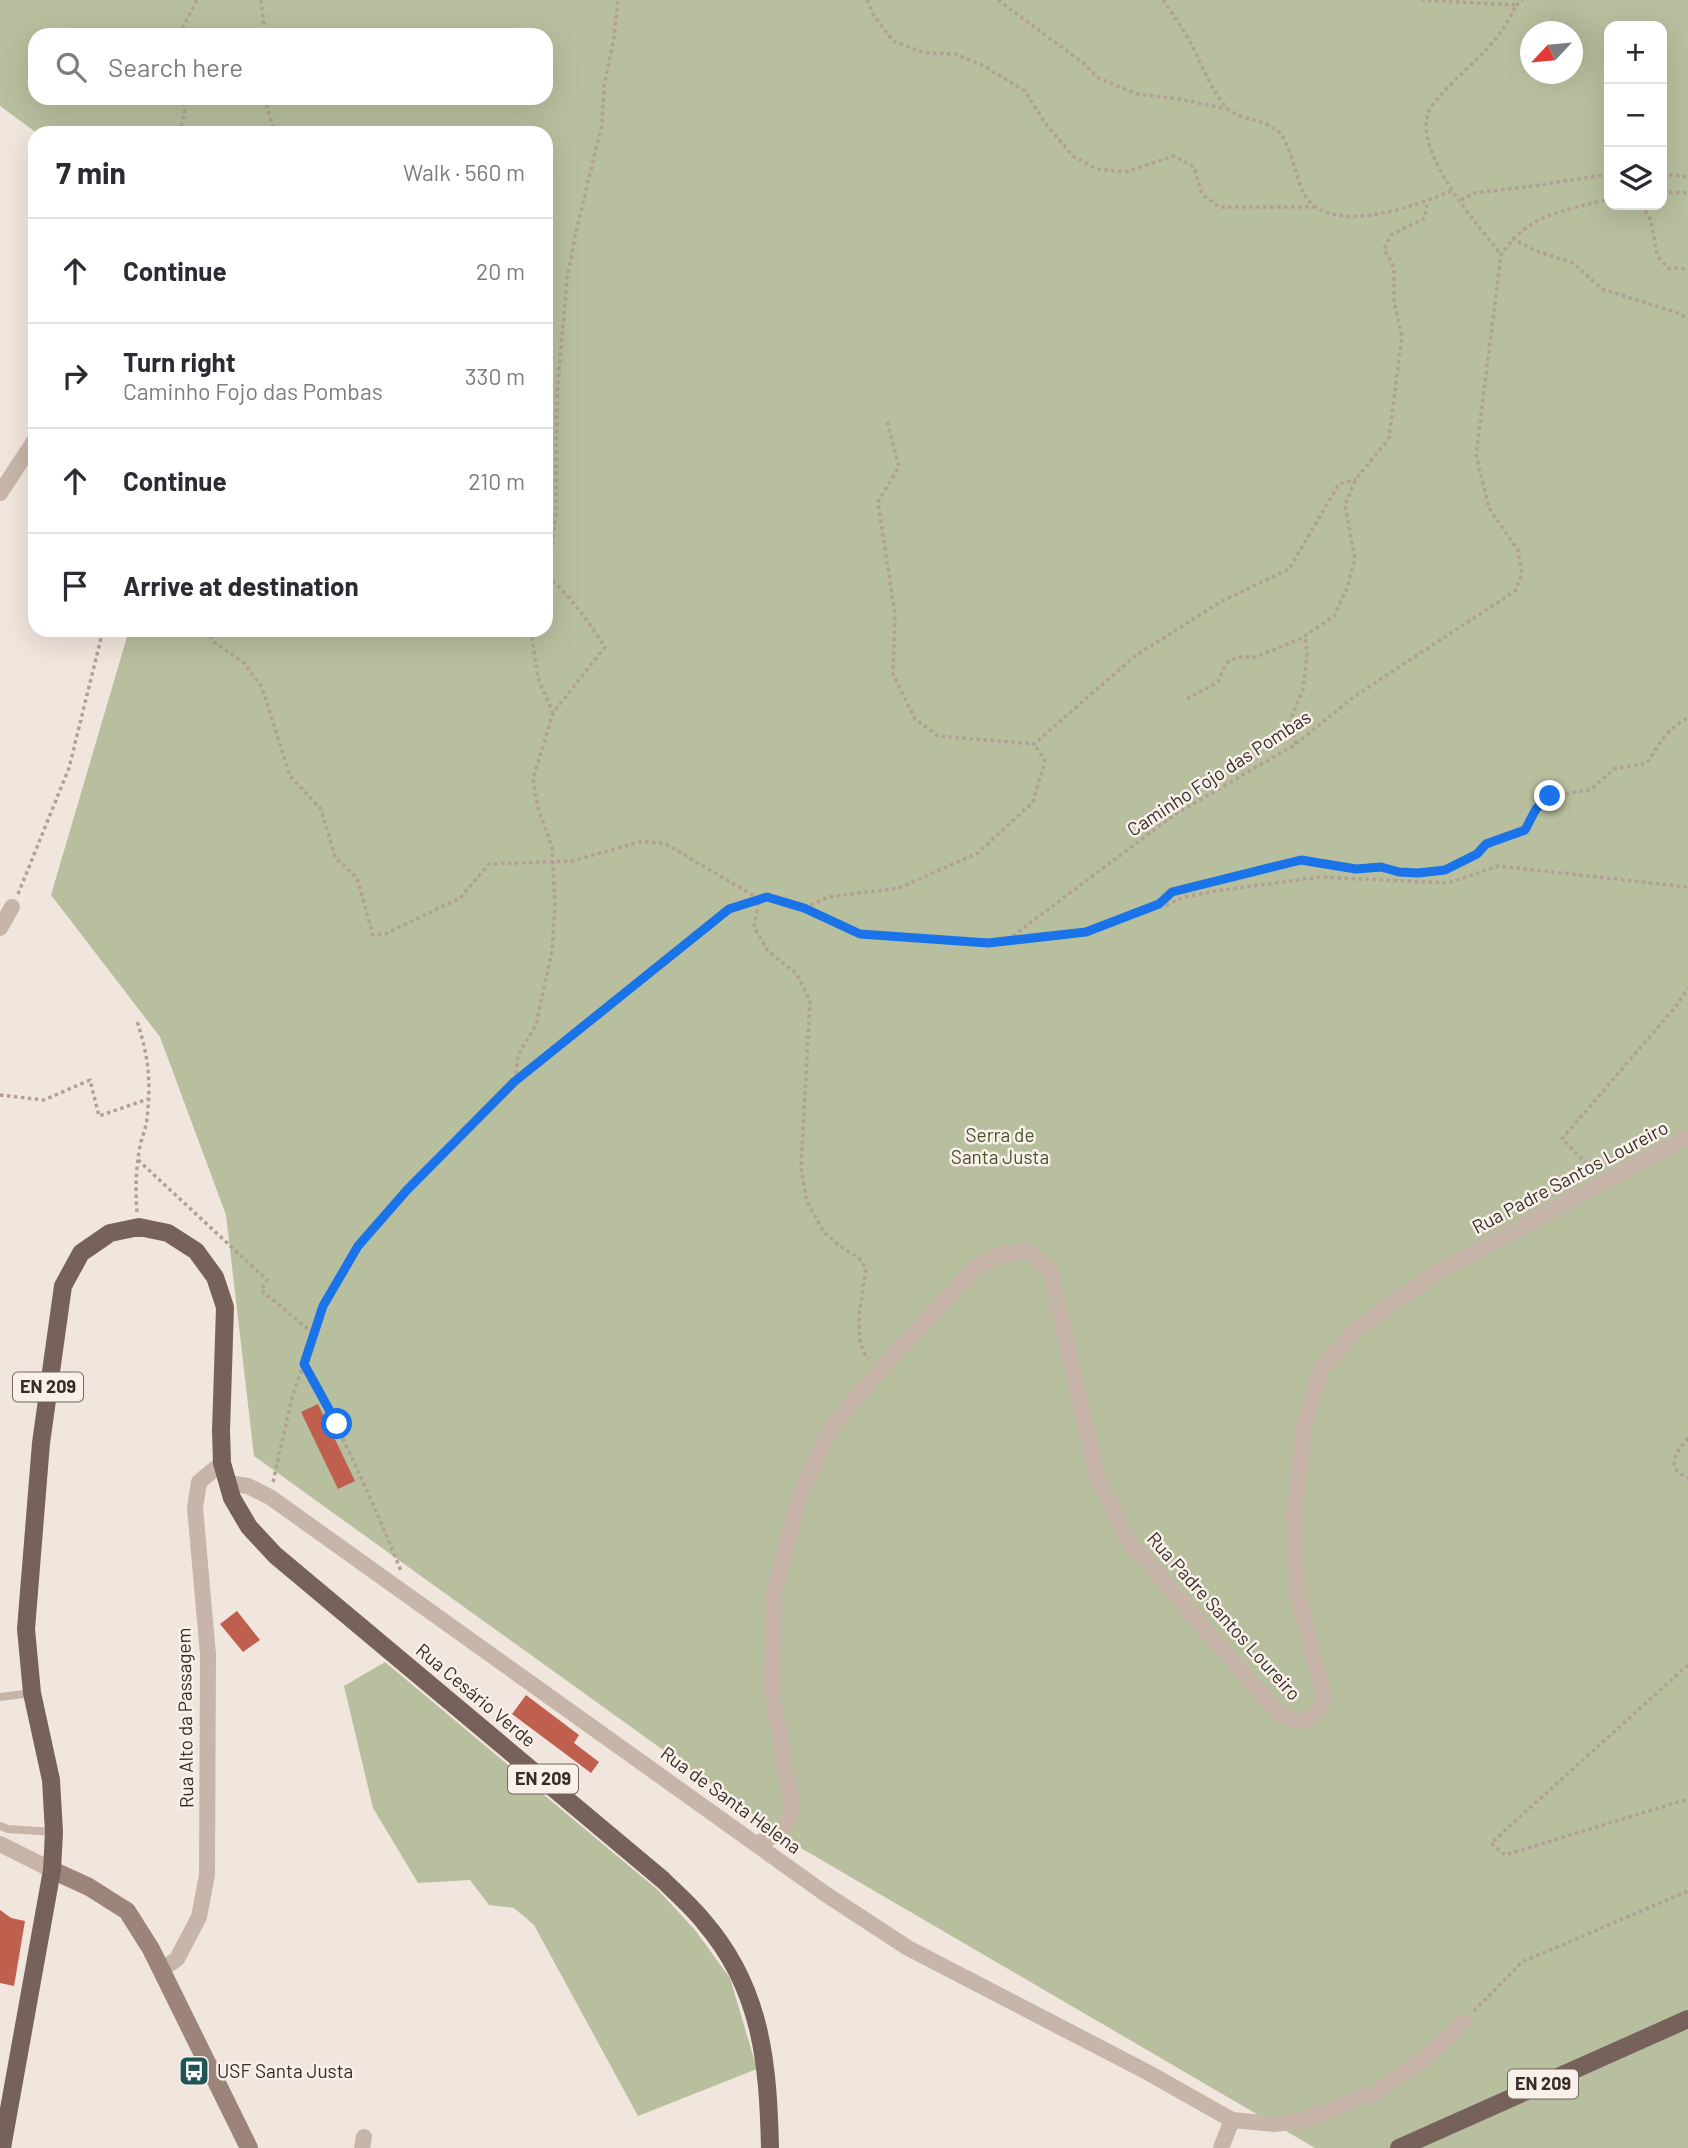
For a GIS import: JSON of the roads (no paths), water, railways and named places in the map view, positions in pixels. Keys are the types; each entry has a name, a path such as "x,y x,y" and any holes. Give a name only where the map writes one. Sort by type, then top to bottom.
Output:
{"main road":[{"name":"EN 209","path":"2,2148 52,1870 54,1832 51,1780 32,1693 26,1629 41,1443 63,1286 81,1254 110,1233 139,1227 168,1233 196,1251 215,1277 225,1307 222,1462"},
{"name":"Rua Cesário Verde","path":"222,1462 232,1498 249,1527 275,1555 663,1880 705,1923 726,1951 742,1982 761,2032 769,2093 770,2148"},
{"name":"EN 209","path":"1399,2148 1688,2019"}],"street":[{"path":"0,493 28,451"},
{"path":"0,928 12,907"},
{"name":"Rua Padre Santos Loureiro","path":"757,1843 782,1832 790,1821 792,1804 772,1692 773,1597 800,1494 831,1427 975,1268 997,1255 1029,1251 1051,1272 1096,1473 1127,1539 1277,1712 1288,1720 1300,1723 1314,1716 1324,1695 1298,1597 1294,1518 1304,1426 1321,1369 1353,1331 1434,1274 1688,1137"},
{"name":"Rua Alto da Passagem","path":"161,1970 177,1959 199,1917 207,1875 208,1654 195,1508 199,1482 222,1462"},
{"name":"Rua de Santa Helena","path":"228,1483 248,1486 270,1497 827,1895 908,1948 1147,2072 1232,2120 1274,2124 1301,2121 1374,2092 1425,2058 1463,2022"},
{"path":"0,1844 89,1887 127,1911 151,1949 249,2148"},
{"path":"1221,2148 1232,2120"}],"lane":[{"path":"0,1696 32,1693"},
{"path":"0,1826 54,1832"}],"place":[{"name":"USF Santa Justa","path":"194,2071"}],"park label":[{"name":"Serra de Santa Justa","path":"1000,1146"}]}
